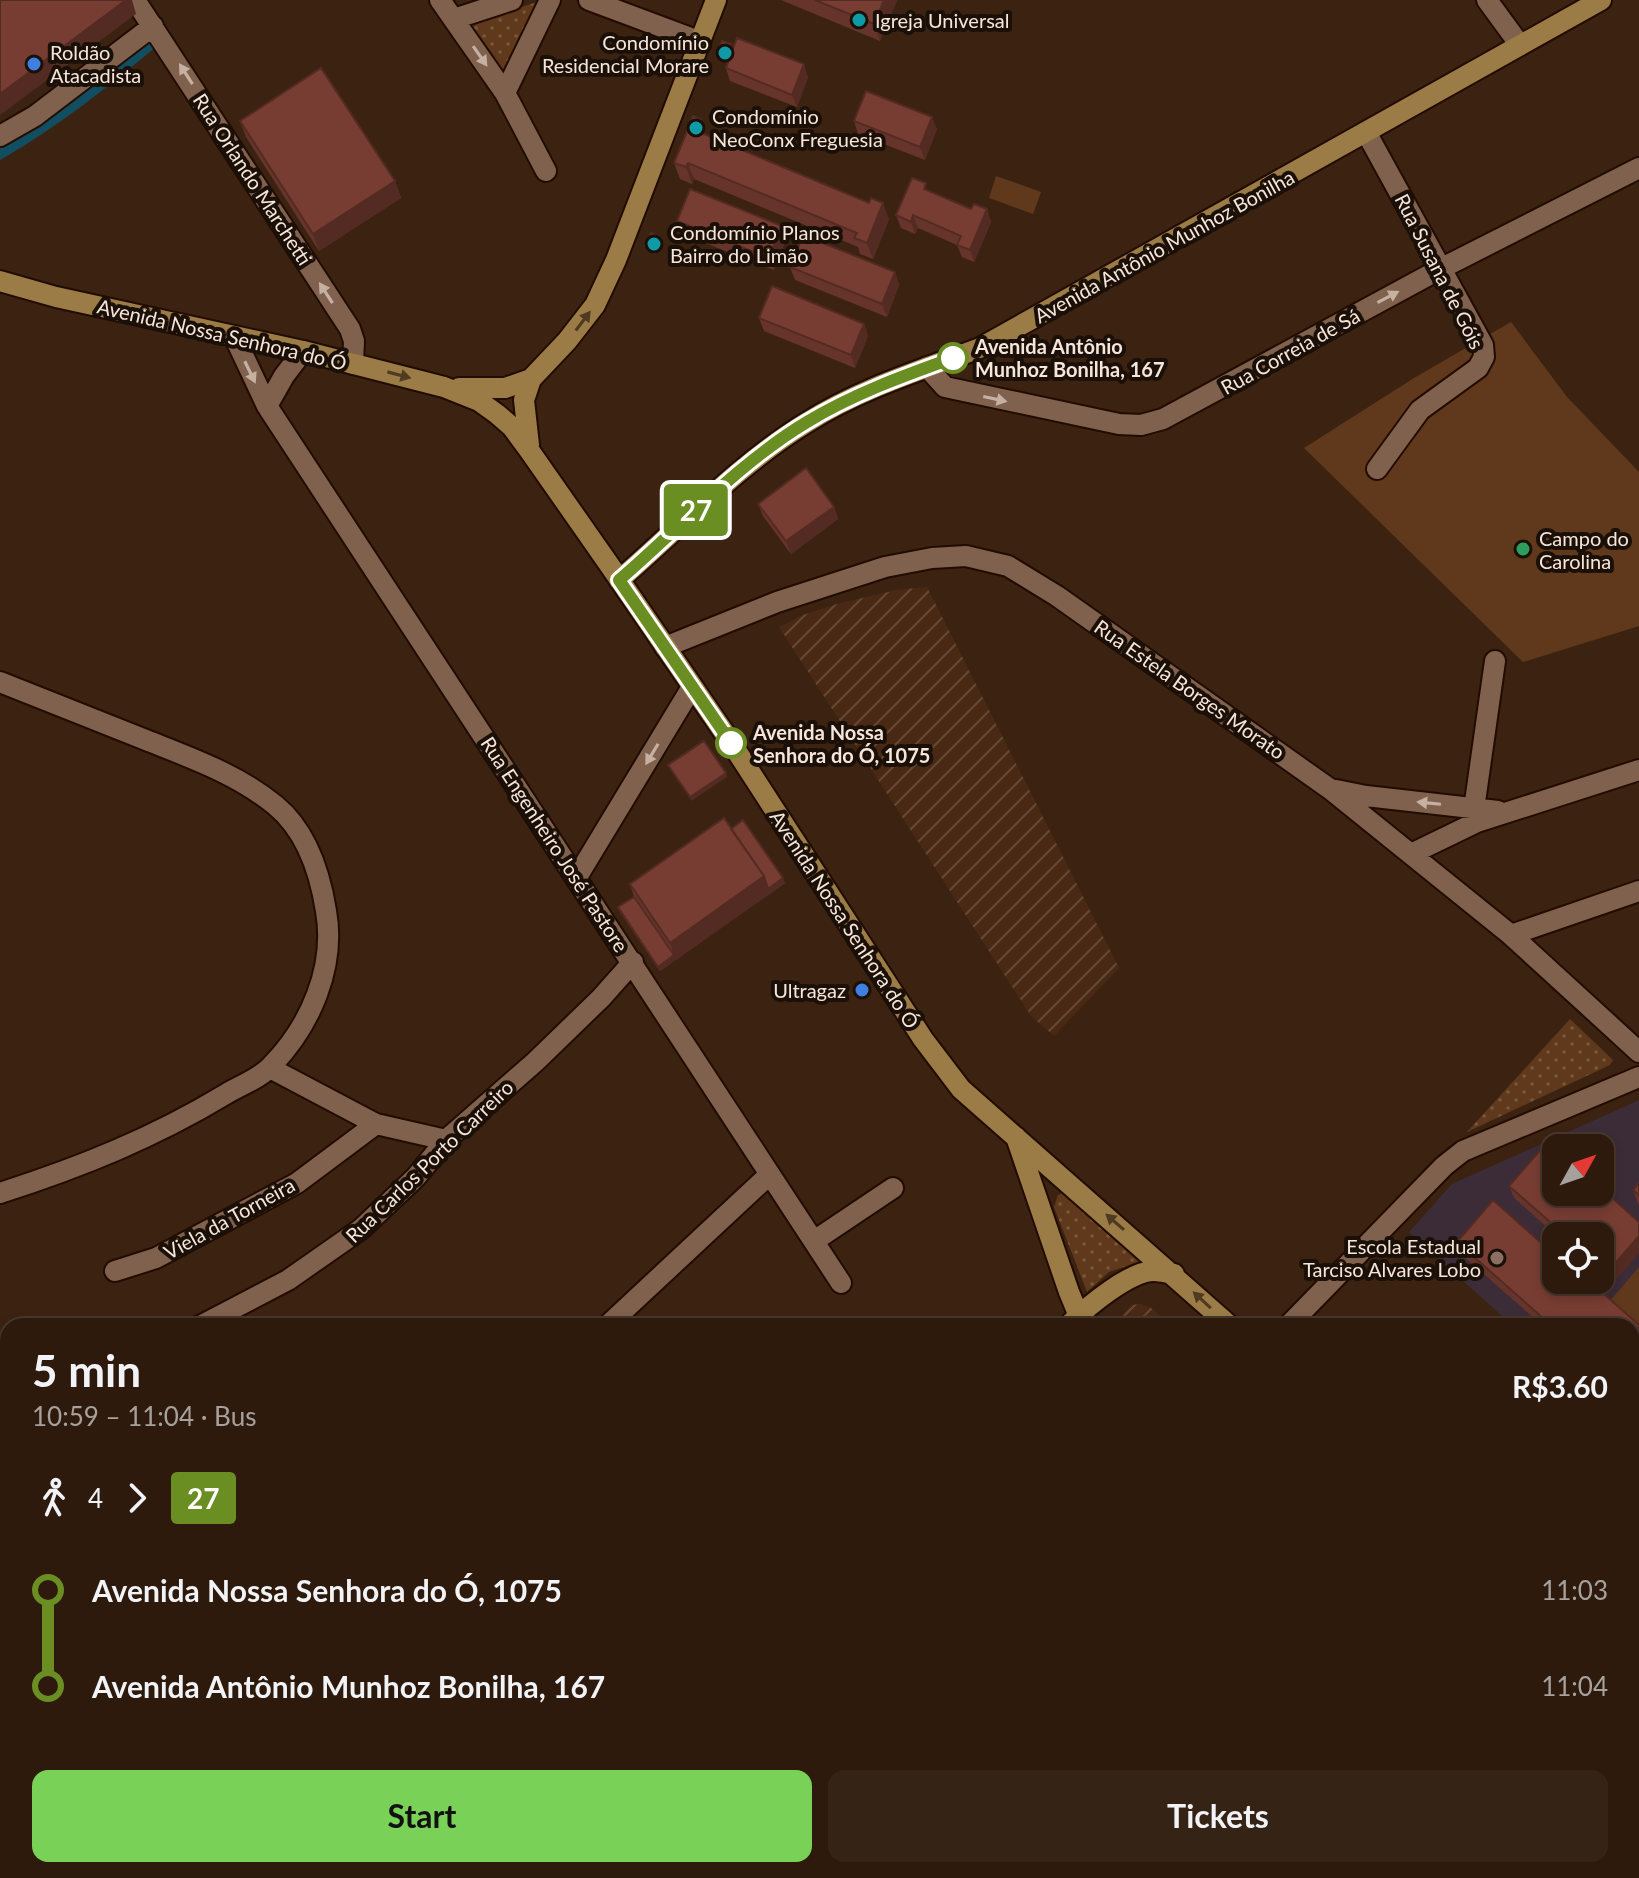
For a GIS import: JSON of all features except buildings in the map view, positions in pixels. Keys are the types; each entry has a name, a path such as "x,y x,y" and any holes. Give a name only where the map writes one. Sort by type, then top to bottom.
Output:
{"main road":[{"path":"531,379 595,305 616,260 716,0"},
{"name":"Avenida Antônio Munhoz Bonilha","path":"619,580 721,487 805,423 871,389 980,348 1601,0"},
{"name":"Avenida Nossa Senhora do Ó","path":"0,281 56,297 303,351 444,387 479,401 497,414 512,427 529,450 619,580 923,1039 961,1089 1221,1318"},
{"name":"Avenida Nossa Senhora do Ó","path":"444,387 505,388 531,379"},
{"name":"Avenida Nossa Senhora do Ó","path":"529,450 524,400 531,379"},
{"path":"1016,1137 1076,1318"},
{"path":"1082,1318 1135,1276 1151,1271 1174,1274"}],"street":[{"name":"Rua Orlando Marchetti","path":"135,0 350,329 354,341 353,364"},
{"path":"440,0 505,93 546,171"},
{"path":"454,19 512,0"},
{"path":"505,93 550,0"},
{"path":"589,0 699,41"},
{"path":"1487,0 1520,45"},
{"path":"0,136 35,116 153,26"},
{"name":"Rua Susana de Góis","path":"1366,132 1483,345 1484,357 1469,377 1420,410 1377,469"},
{"name":"Rua Correia de Sá","path":"927,367 945,387 1119,424 1141,425 1163,419 1442,268 1639,168"},
{"name":"Rua Engenheiro José Pastore","path":"234,336 267,406 841,1283"},
{"path":"267,406 303,351"},
{"name":"Rua Estela Borges Morato","path":"665,647 777,602 855,576 932,558 966,556 1008,566 1057,596 1330,789 1511,935 1639,1052"},
{"path":"1476,815 1495,661"},
{"path":"0,682 222,771 276,806 302,837 321,878 328,921 326,961 315,1002 295,1038 270,1068 174,1125 73,1169 0,1193"},
{"path":"577,877 692,687"},
{"path":"1330,789 1476,815 1506,812 1639,770"},
{"path":"1413,853 1476,815"},
{"path":"1511,935 1639,891"},
{"name":"Rua Carlos Porto Carreiro","path":"217,1318 254,1300 331,1253 390,1203 446,1140 535,1062 633,962"},
{"path":"270,1068 376,1124 446,1140"},
{"path":"1296,1318 1444,1166 1463,1151 1639,1077"},
{"name":"Viela da Torneira","path":"115,1271 156,1258 297,1183 376,1124"},
{"path":"616,1318 770,1174"},
{"path":"814,1241 893,1188"}],"shaded area":[{"path":"541,1 504,80 465,24"},
{"path":"996,176 1041,192 1033,214 989,198"},
{"name":"Campo do Carolina","path":"1511,322 1567,397 1639,472 1639,626 1523,662 1304,448 1414,378"},
{"path":"927,587 1119,968 1054,1036 1031,1016 779,627 840,603 897,590"},
{"path":"1570,1019 1613,1060 1610,1065 1467,1132"},
{"name":"Escola Estadual Tarciso Alvares Lobo","path":"1639,1100 1639,1318 1504,1318 1409,1232 1452,1184 1542,1144 1542,1206 1614,1206 1614,1134 1563,1134"},
{"path":"1065,1192 1141,1261 1109,1272 1087,1292 1054,1207 1058,1195"},
{"path":"1639,1267 1639,1318 1629,1318 1610,1301"},
{"path":"1141,1304 1151,1308 1163,1318 1122,1318 1131,1305"}],"water":[{"path":"156,31 163,41 144,57 64,119 0,160 0,145"}],"bus line":[{"name":"27","path":"731,743 619,580 721,487 805,423 871,389 953,358"}],"place":[{"name":"Igreja Universal","path":"859,20"},
{"name":"Condomínio Residencial Morare","path":"725,53"},
{"name":"Roldão Atacadista","path":"34,64"},
{"name":"Condomínio NeoConx Freguesia","path":"696,128"},
{"name":"Condomínio Planos Bairro do Limão","path":"654,244"},
{"name":"Avenida Antônio Munhoz Bonilha, 167","path":"953,358"},
{"name":"Campo do Carolina","path":"1523,549"},
{"name":"Avenida Nossa Senhora do Ó, 1075","path":"731,743"},
{"name":"Ultragaz","path":"862,990"},
{"name":"Escola Estadual Tarciso Alvares Lobo","path":"1497,1258"}]}
